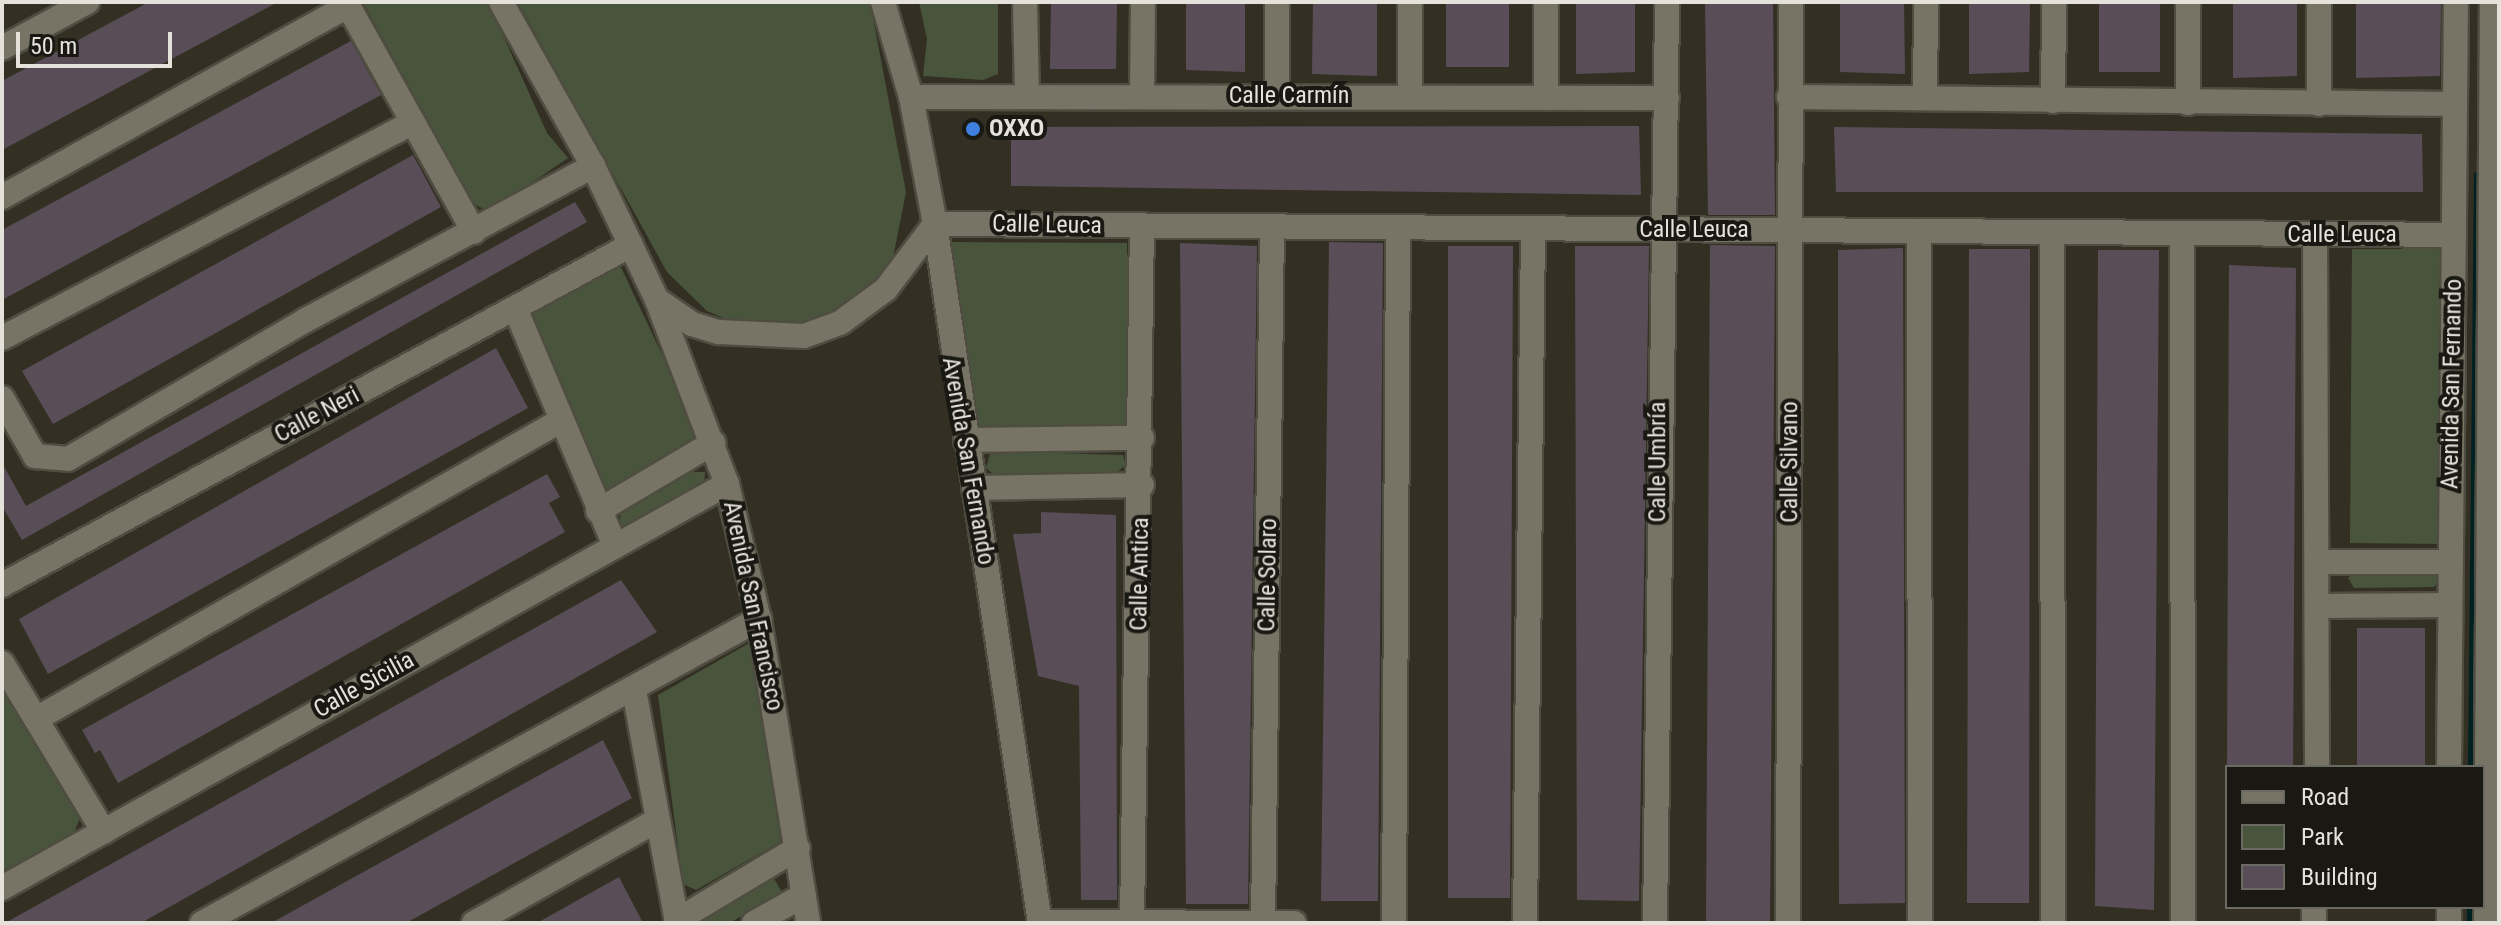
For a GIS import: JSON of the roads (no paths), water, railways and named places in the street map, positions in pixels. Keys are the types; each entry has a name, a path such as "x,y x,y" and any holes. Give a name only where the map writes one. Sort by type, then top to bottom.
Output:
{"street":[{"path":"2,48 87,2"},
{"path":"501,2 593,166 657,300 692,324 719,332 804,336 840,323 886,289 935,224"},
{"name":"Avenida San Fernando","path":"883,2 911,97 935,224 1040,922"},
{"path":"1025,2 1027,96"},
{"path":"1142,96 1143,2"},
{"path":"1277,2 1277,97"},
{"path":"1410,2 1410,96"},
{"path":"1546,2 1546,98"},
{"name":"Calle Umbría","path":"1655,923 1660,229 1667,98 1667,2"},
{"name":"Calle Silvano","path":"1788,923 1791,2"},
{"path":"1925,98 1926,2"},
{"path":"2053,101 2054,2"},
{"path":"2188,2 2188,103"},
{"path":"2319,2 2319,104"},
{"name":"Avenida San Fernando","path":"2449,765 2456,2"},
{"name":"Avenida San Fernando","path":"2486,923 2493,586 2493,233 2489,167 2495,104 2492,2"},
{"path":"2,197 347,4 474,232"},
{"name":"Calle Carmín","path":"911,97 1667,98"},
{"path":"1789,97 2455,104"},
{"path":"2,338 413,122"},
{"path":"2,398 27,446 44,459 68,459 306,320 593,166"},
{"path":"2455,168 2489,167"},
{"name":"Calle Leuca","path":"935,224 1272,226 1533,233 1660,229 2454,235"},
{"name":"Calle Antica","path":"1132,922 1142,485 1142,226"},
{"name":"Calle Solaro","path":"1263,923 1272,226"},
{"path":"1394,923 1398,228"},
{"path":"1919,232 1920,923"},
{"path":"1525,923 1533,233"},
{"path":"2052,234 2053,923"},
{"path":"2182,235 2183,923"},
{"path":"2315,235 2320,606 2317,765"},
{"name":"Calle Neri","path":"2,584 631,245"},
{"name":"Avenida San Francisco","path":"657,300 727,484 759,619 808,923"},
{"path":"515,308 614,544"},
{"path":"36,719 560,421"},
{"path":"966,440 1142,438"},
{"path":"598,511 713,443"},
{"name":"Calle Sicilia","path":"2,888 614,544 727,484"},
{"path":"974,488 1142,485"},
{"path":"2319,562 2449,562"},
{"path":"2320,606 2449,605"},
{"path":"202,923 634,690 759,619"},
{"path":"2,663 104,832"},
{"path":"634,690 676,922 798,848"},
{"path":"474,923 656,821"},
{"path":"754,923 804,895"},
{"path":"1040,922 1294,923"}],"waterway":[{"path":"2471,765 2477,175"},
{"path":"2470,909 2470,923"}],"place":[{"name":"OXXO","path":"973,129"}]}
